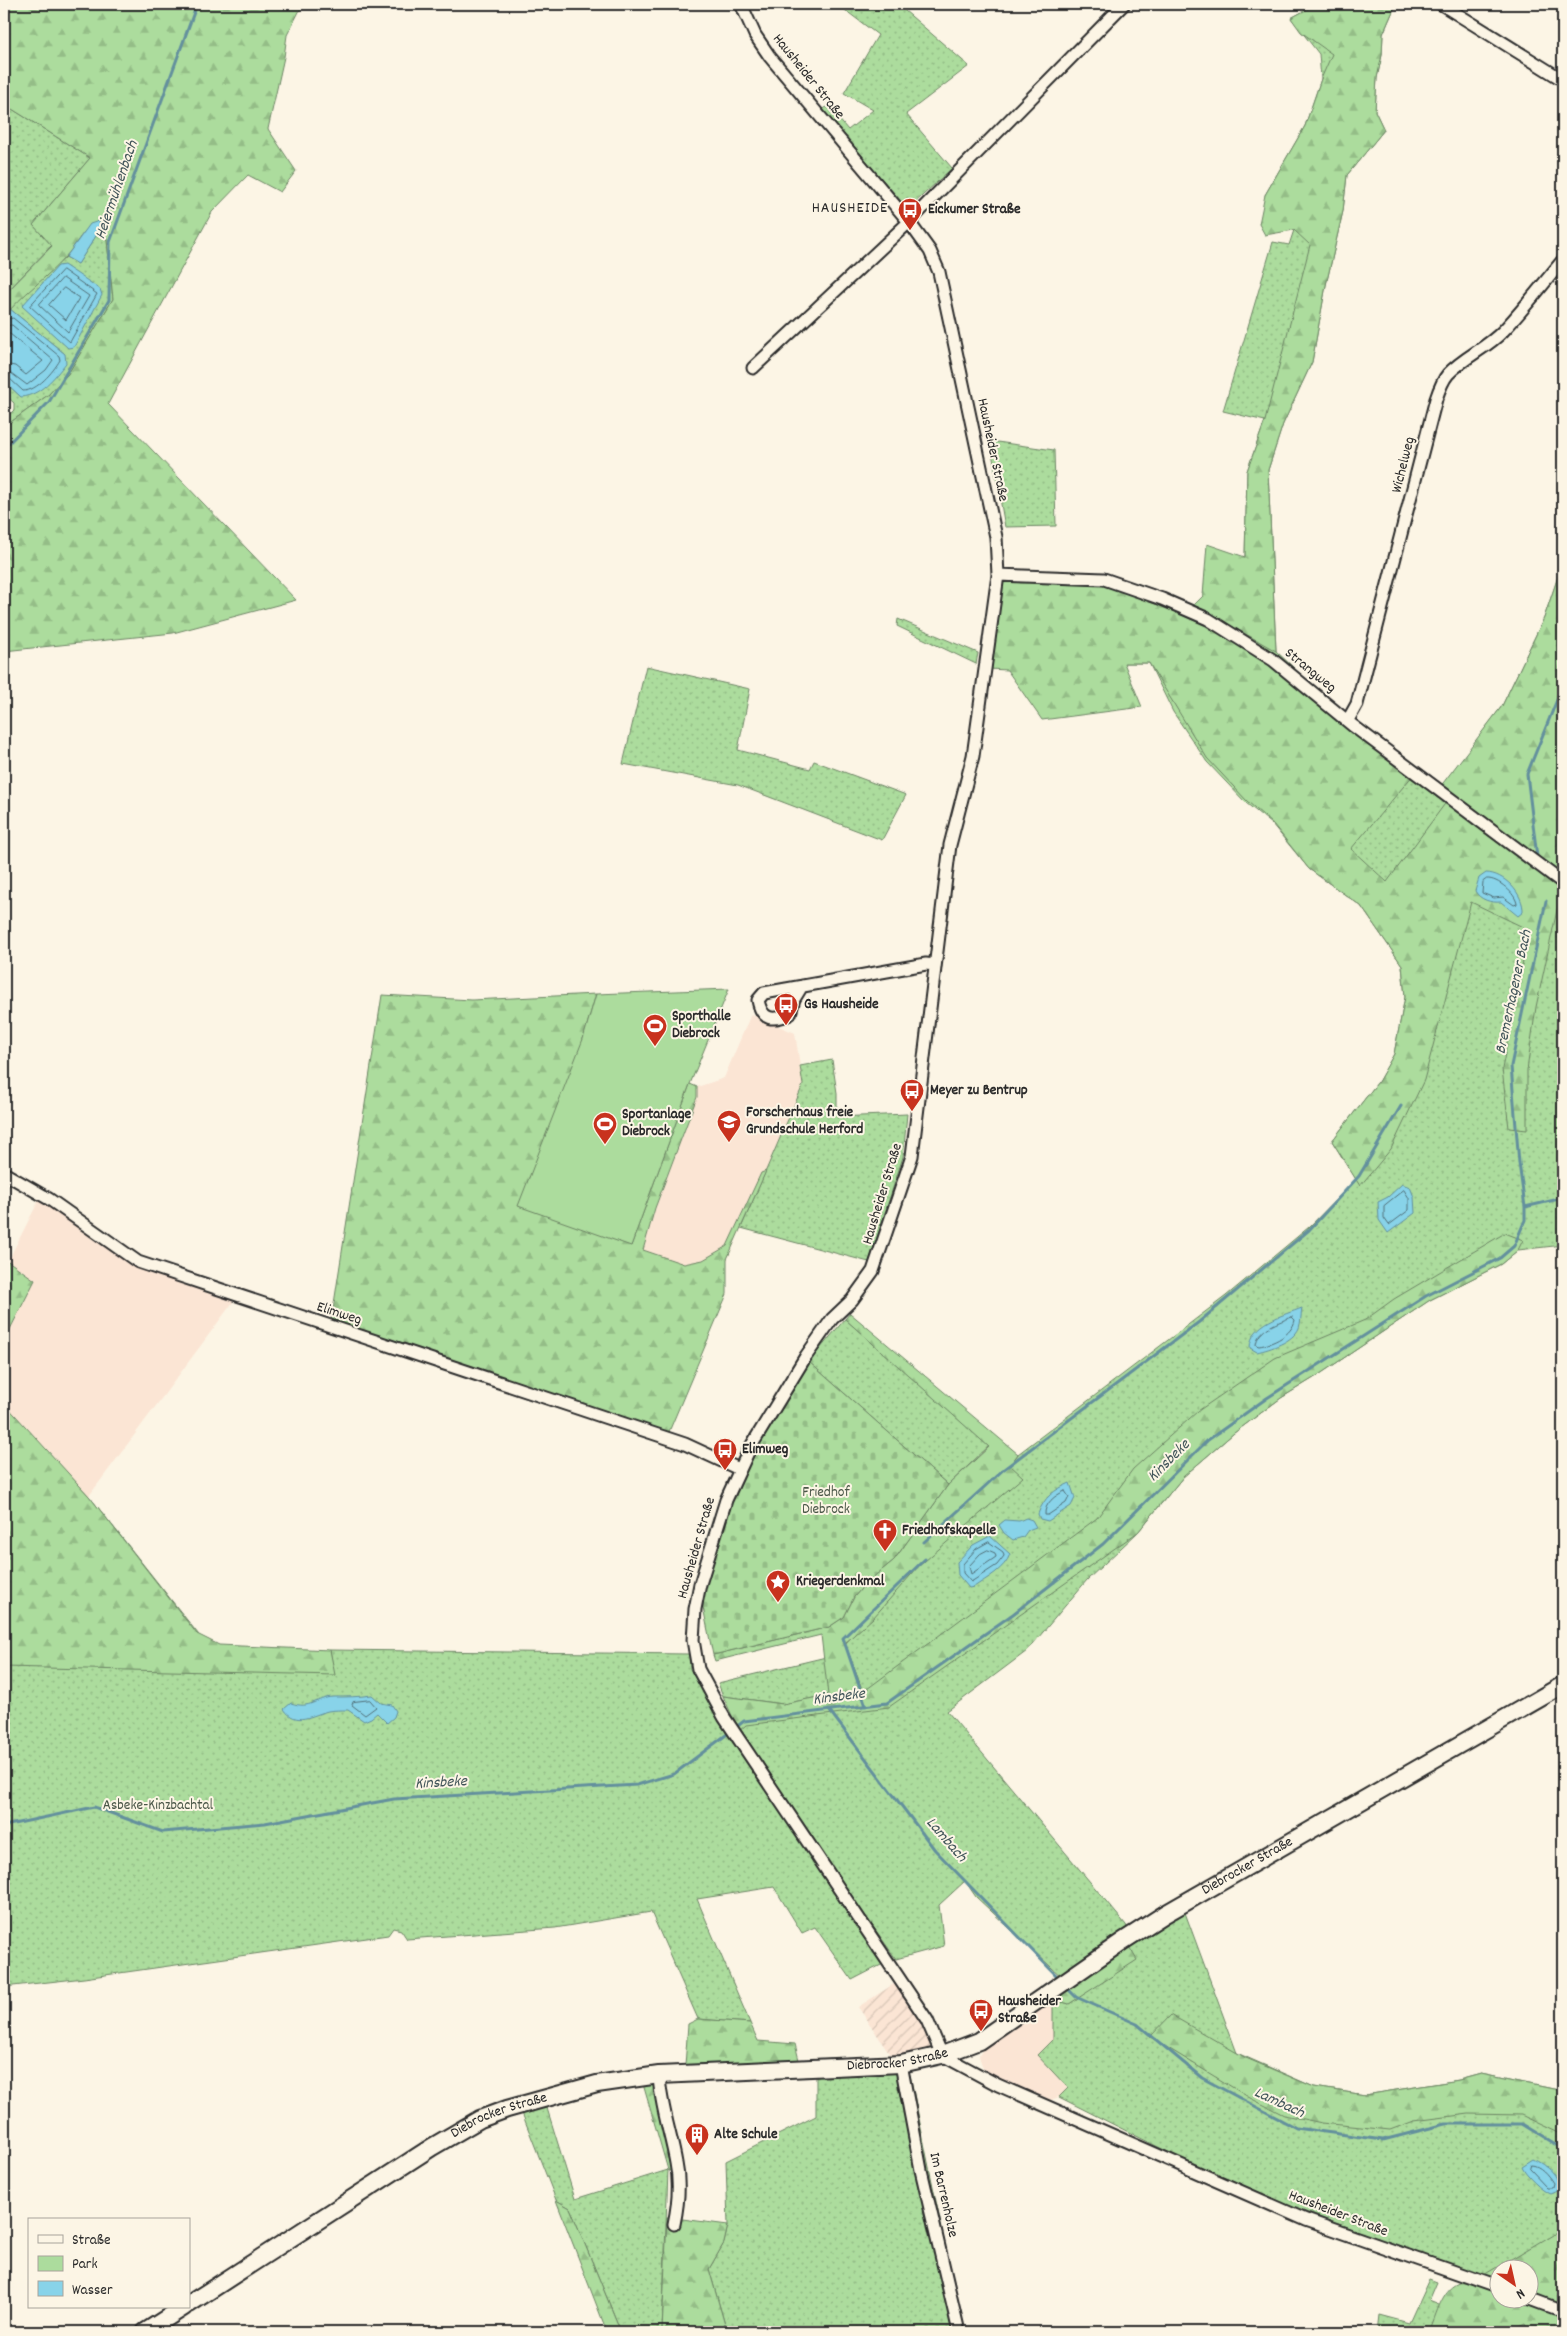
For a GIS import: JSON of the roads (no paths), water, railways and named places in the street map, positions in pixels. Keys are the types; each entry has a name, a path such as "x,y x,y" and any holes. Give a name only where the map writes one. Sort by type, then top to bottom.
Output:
{"main road":[{"name":"Diebrocker Straße","path":"190,2303 432,2147 480,2119 508,2109 598,2084 659,2075 901,2064 942,2055 979,2041 1165,1914 1563,1685"},
{"path":"145,2332 182,2308"}],"street":[{"name":"Hausheider Straße","path":"741,4 755,35 770,57 909,222 930,251 938,272 996,537 998,576 973,756 950,846 928,1040 912,1156 880,1252 864,1284 832,1319 806,1356 739,1469 710,1546 700,1584 693,1640 698,1669 724,1717 908,1991 930,2026 942,2055 982,2077 1036,2102 1306,2220 1490,2284"},
{"path":"753,368 909,222 1124,4"},
{"path":"1441,4 1563,80"},
{"name":"Wichelweg","path":"1348,720 1357,704 1436,399 1442,384 1448,375 1459,365 1483,349 1502,332 1563,260"},
{"name":"Strangweg","path":"998,576 1104,579 1162,599 1208,619 1272,660 1563,883"},
{"path":"802,986 926,964 935,965"},
{"name":"Elimweg","path":"4,1173 49,1198 138,1262 685,1444 739,1469"},
{"name":"Im Barrenholze","path":"901,2064 921,2170 959,2332"},
{"path":"659,2075 659,2089 677,2164 677,2208 674,2224"},
{"path":"1540,2302 1563,2311"}],"water":[{"path":"99,221 101,228 78,264 66,257 90,224"},
{"path":"64,265 100,289 102,295 74,347 68,348 22,306 58,266"},
{"path":"10,309 65,354 66,363 52,380 28,396 21,397 4,381 4,317"},
{"path":"1486,873 1500,877 1512,886 1520,898 1523,912 1518,916 1501,902 1486,900 1477,894 1475,891 1479,878"},
{"path":"1402,1184 1410,1187 1414,1197 1415,1213 1388,1233 1379,1220 1378,1202 1388,1197"},
{"path":"1302,1308 1299,1328 1287,1341 1257,1352 1250,1348 1251,1339 1262,1326 1269,1321"},
{"path":"1070,1483 1075,1498 1071,1506 1048,1521 1040,1519 1038,1514 1040,1508 1047,1499 1054,1491"},
{"path":"1026,1518 1032,1520 1036,1527 1028,1530 1023,1537 1013,1540 1004,1533 999,1525 1005,1520 1019,1521"},
{"path":"990,1536 1010,1554 1008,1559 995,1573 974,1587 969,1588 958,1575 957,1562 973,1545"},
{"path":"372,1695 381,1703 392,1705 396,1711 394,1717 387,1723 377,1713 364,1721 348,1710 328,1711 299,1719 284,1709 291,1703 303,1705 333,1697"},
{"path":"1533,2159 1551,2171 1556,2180 1557,2190 1550,2193 1547,2192 1526,2173 1522,2166"}],"waterway":[{"name":"Heiermühlenbach","path":"4,448 49,402 109,300 110,242 197,4"},
{"name":"Bremerhagener Bach","path":"1537,857 1527,774 1563,685"},
{"name":"Kinsbeke","path":"735,1728 744,1721 887,1703 1013,1614 1103,1544 1208,1440 1267,1398 1426,1296 1500,1258 1514,1246 1525,1220 1525,1207 1519,1163 1511,1066 1546,901"},
{"path":"924,1542 1004,1469 1199,1322 1309,1230 1359,1176 1401,1106"},
{"path":"1525,1207 1563,1198"},
{"path":"866,1706 843,1638 925,1559"},
{"name":"Lambach","path":"829,1710 935,1850 1056,1975"},
{"name":"Kinsbeke","path":"4,1826 94,1807 163,1832 265,1823 394,1799 637,1785 674,1774 730,1732"},
{"name":"Lambach","path":"1069,1990 1076,1997 1137,2024 1202,2078 1296,2128 1383,2140 1446,2124 1522,2124 1563,2149"}],"place":[{"name":"Eickumer Straße","path":"910,231"},
{"name":"Gs Hausheide","path":"786,1026"},
{"name":"Sporthalle Diebrock","path":"655,1047"},
{"name":"Meyer zu Bentrup","path":"912,1112"},
{"name":"Forscherhaus freie Grundschule Herford","path":"729,1143"},
{"name":"Sportanlage Diebrock","path":"605,1145"},
{"name":"Elimweg","path":"725,1471"},
{"name":"Friedhofskapelle","path":"885,1552"},
{"name":"Kriegerdenkmal","path":"778,1603"},
{"name":"Hausheider Straße","path":"981,2032"},
{"name":"Alte Schule","path":"697,2156"}],"district":[{"name":"HAUSHEIDE","path":"850,208"}],"park label":[{"name":"Friedhof Diebrock","path":"826,1502"},
{"name":"Asbeke-Kinzbachtal","path":"158,1806"}]}
